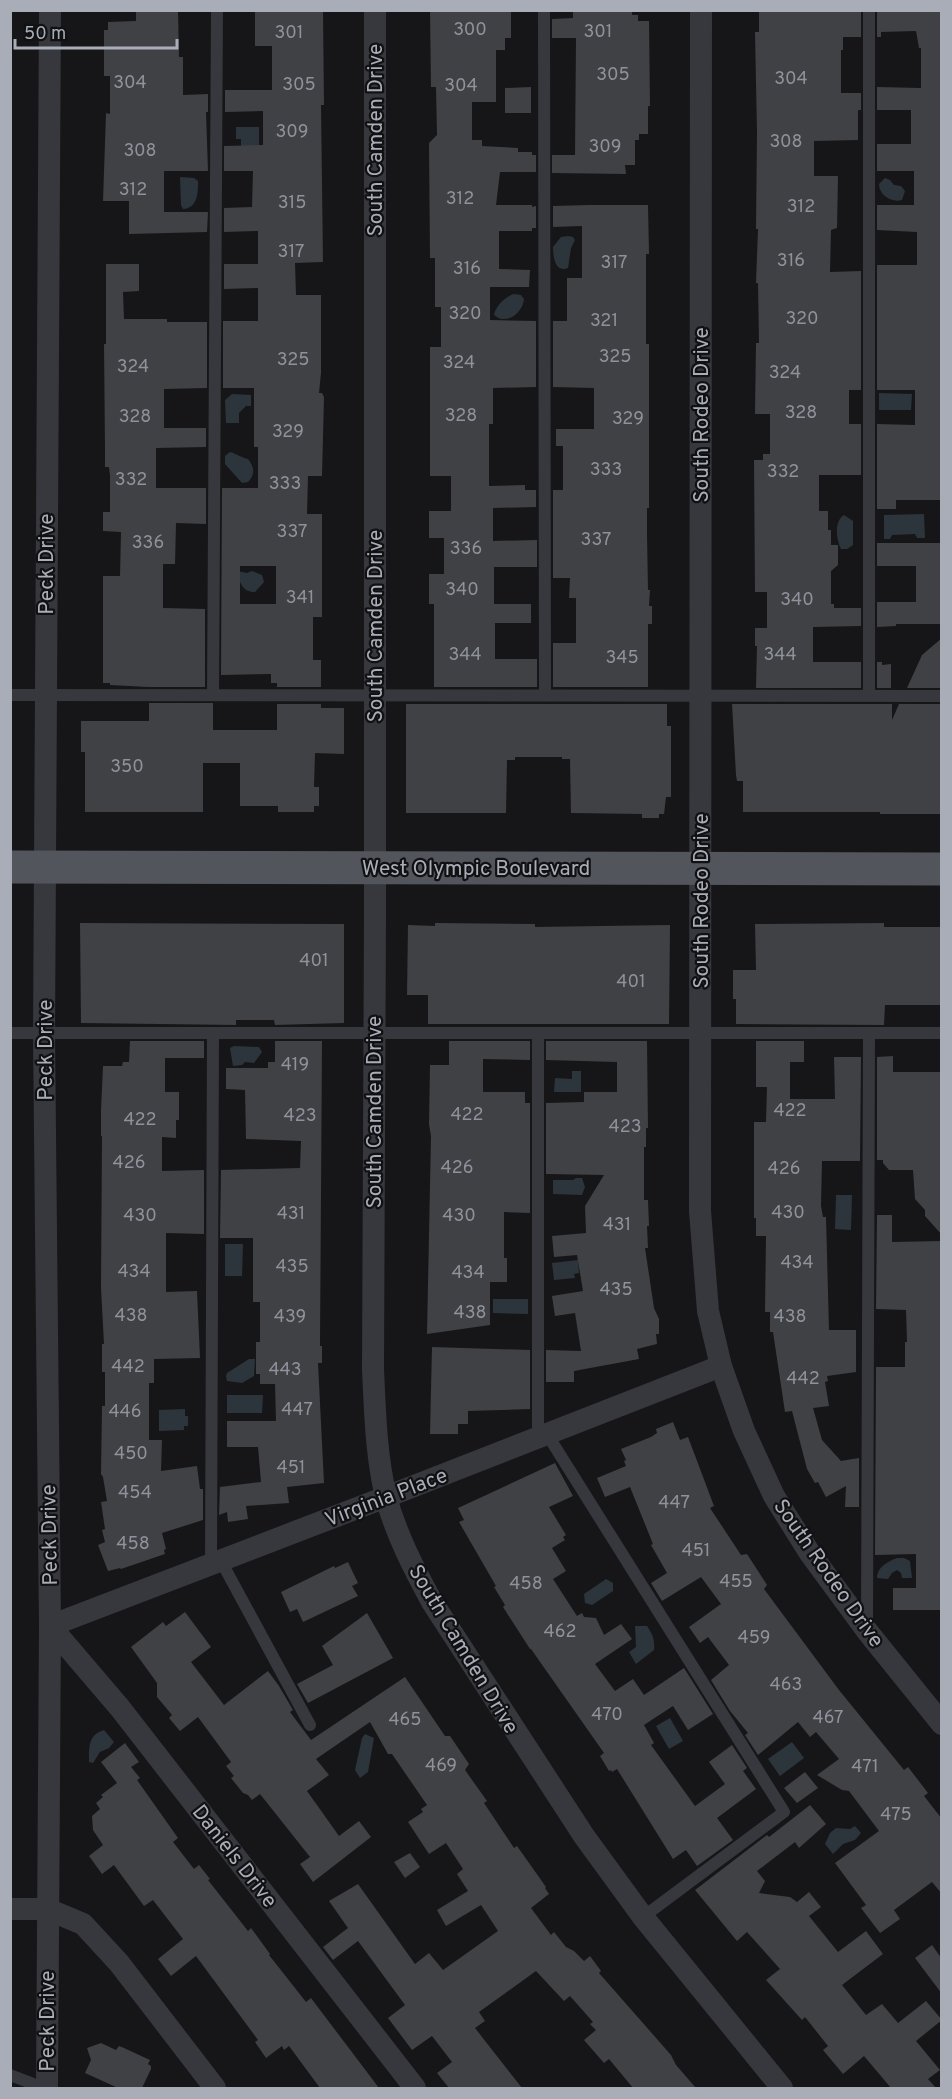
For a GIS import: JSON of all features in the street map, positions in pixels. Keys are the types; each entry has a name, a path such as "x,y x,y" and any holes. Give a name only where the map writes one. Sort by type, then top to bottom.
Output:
{"main road":[{"name":"West Olympic Boulevard","path":"10,867 942,869"}],"street":[{"name":"Peck Drive","path":"46,2088 50,1626 44,1034 50,10"},
{"name":"South Camden Drive","path":"375,10 373,1369 376,1438 386,1497 412,1566 432,1602 584,1836 643,1917 782,2088"},
{"name":"South Rodeo Drive","path":"701,10 700,1211 708,1311 721,1366 744,1431 774,1496 809,1552 867,1631 942,1724"},
{"name":"Virginia Place","path":"50,1626 721,1366"},
{"name":"Daniels Drive","path":"50,1626 120,1708 415,2088"},
{"path":"10,1909 47,1909 83,1924 118,1963 215,2088"}],"lane":[{"path":"213,695 217,10"},
{"path":"544,10 545,695"},
{"path":"869,10 869,696"},
{"path":"10,695 942,696"},
{"path":"10,1033 942,1033"},
{"path":"213,1033 216,1563 310,1725"},
{"path":"867,1631 869,1033"},
{"path":"538,1034 543,1435 784,1812 643,1917"},
{"path":"10,2075 46,2088"}],"shaded area":[{"path":"236,127 259,127 259,166 241,166 241,139 236,139"},
{"path":"180,177 194,178 198,181 194,203 183,209 181,205"},
{"path":"885,178 894,185 901,186 905,191 902,200 890,199 883,195 879,184"},
{"path":"568,236 575,240 571,248 568,268 564,269 556,263 553,247 561,237"},
{"path":"514,294 521,295 524,299 521,309 509,318 499,318 494,315 501,302"},
{"path":"879,393 912,394 911,410 879,410"},
{"path":"232,394 251,395 251,406 246,406 239,413 239,423 226,423 225,400"},
{"path":"230,452 250,462 253,471 248,482 242,483 225,464 225,456"},
{"path":"924,514 925,538 917,538 915,534 892,535 890,539 884,539 884,515"},
{"path":"844,515 853,521 853,545 847,549 841,549 837,530 839,521"},
{"path":"237,571 247,573 252,571 262,575 264,582 255,592 251,592 244,589"},
{"path":"234,1046 259,1047 262,1052 254,1063 245,1062 242,1065 233,1066 230,1048"},
{"path":"572,1071 581,1071 581,1092 554,1092 555,1078 572,1079"},
{"path":"582,1178 585,1187 582,1195 553,1194 553,1180"},
{"path":"836,1195 852,1195 851,1230 835,1229"},
{"path":"225,1244 243,1244 242,1276 225,1276"},
{"path":"578,1260 579,1273 574,1274 575,1278 554,1280 552,1263"},
{"path":"493,1299 528,1299 528,1314 493,1313"},
{"path":"249,1359 255,1359 254,1376 242,1383 227,1381 227,1373"},
{"path":"227,1395 263,1395 262,1413 227,1413"},
{"path":"185,1409 188,1426 184,1426 184,1430 159,1431 159,1410"},
{"path":"897,1558 910,1561 912,1578 902,1578 901,1573 897,1570 888,1579 877,1578 877,1574 886,1563"},
{"path":"606,1579 613,1583 613,1591 592,1605 585,1603 584,1594"},
{"path":"635,1626 647,1626 654,1643 654,1650 636,1664 629,1652 636,1647"},
{"path":"670,1718 683,1741 669,1749 656,1726"},
{"path":"104,1730 114,1742 109,1748 100,1752 93,1763 89,1762 92,1738"},
{"path":"365,1734 374,1738 368,1772 360,1778 355,1770 362,1738"},
{"path":"792,1742 804,1758 780,1776 768,1759"},
{"path":"855,1826 861,1833 855,1840 843,1844 833,1854 825,1844 830,1833 836,1828 850,1829"}],"building":[{"path":"136,10 178,10 179,57 183,57 183,95 208,94 208,112 206,112 208,171 164,171 164,212 208,212 207,232 129,234 129,201 103,201 106,113 110,114 110,76 104,76 104,30 108,30 108,22 136,21"},
{"path":"255,10 323,12 324,105 321,105 323,262 295,263 296,295 321,295 319,393 322,393 324,397 322,476 308,476 307,514 322,514 322,617 313,617 313,660 321,660 321,687 277,687 277,683 271,683 271,674 221,675 222,488 258,488 258,447 254,447 254,388 223,388 223,321 258,321 258,288 224,289 224,264 258,264 258,231 224,232 224,208 252,207 253,171 224,171 224,146 263,145 263,111 225,112 225,90 272,90 272,46 255,46","holes":["240,566 276,566 276,604 240,604"]},
{"path":"430,10 511,10 511,38 505,38 505,50 496,50 496,102 472,102 472,140 482,140 482,146 518,148 518,152 532,152 532,155 536,155 536,172 500,172 496,205 536,206 536,228 532,228 532,231 499,231 499,269 530,270 529,287 490,287 490,320 536,321 536,387 493,388 493,424 489,424 489,486 525,485 525,490 536,490 536,507 493,508 493,541 537,540 537,567 494,567 494,604 531,604 531,623 495,623 495,659 537,659 537,687 434,687 434,604 429,604 429,574 444,574 444,538 429,538 429,511 451,511 451,476 430,476 430,347 441,347 441,307 435,307 435,258 430,258 429,143 437,135 436,87 431,87"},
{"path":"573,10 632,12 632,15 638,15 638,21 649,21 648,134 639,134 639,140 635,140 635,165 625,165 626,174 552,173 552,155 575,155 576,38 552,38 552,19 573,18"},
{"path":"759,10 861,12 861,37 843,37 843,50 841,50 841,93 861,93 861,110 858,110 858,140 814,141 814,176 838,176 837,228 831,230 830,272 861,271 861,390 849,390 849,424 861,424 861,475 819,475 819,511 828,511 831,545 838,545 838,565 831,571 831,604 834,604 834,608 861,608 861,626 813,627 813,662 861,662 861,688 756,688 755,628 767,628 767,592 755,592 754,460 763,460 763,454 770,454 770,414 755,414 756,343 759,343 758,283 756,283 758,229 756,229 755,32 759,32"},
{"path":"942,10 942,500 896,500 896,509 877,509 877,424 915,425 915,390 877,390 877,265 917,265 917,232 877,230 877,205 914,205 914,171 877,171 877,144 911,144 911,110 877,110 877,87 921,88 921,48 919,48 916,31 881,32 881,37 877,37 877,11"},
{"path":"531,87 531,113 505,113 505,88"},
{"path":"648,205 646,344 649,344 649,508 647,508 647,533 648,590 650,590 649,606 652,606 652,624 648,624 648,687 553,687 553,643 576,643 576,598 569,598 570,578 553,578 553,490 563,490 563,446 556,446 556,429 594,429 594,388 553,387 553,321 567,321 567,278 582,278 582,226 553,227 553,206"},
{"path":"106,264 139,264 139,291 123,292 124,319 207,322 207,388 164,389 164,428 206,428 206,447 156,448 156,488 206,488 206,524 176,523 175,564 163,564 163,608 205,609 205,687 148,687 103,683 103,576 120,576 121,532 103,531 103,512 110,512 109,467 105,467"},
{"path":"877,543 942,543 942,624 896,624 896,626 877,627 877,602 916,602 916,566 877,566"},
{"path":"942,638 942,688 907,688 922,655"},
{"path":"877,662 882,662 882,665 891,664 891,688 877,688"},
{"path":"149,703 213,703 213,730 277,730 277,704 321,704 321,708 344,708 344,754 315,753 314,787 319,787 319,806 314,806 314,812 278,812 278,806 240,806 240,763 203,763 203,812 85,812 85,752 81,752 81,721 149,721"},
{"path":"406,704 667,704 667,726 671,726 671,797 666,797 664,814 659,814 659,818 642,818 642,814 571,813 570,759 515,757 515,760 507,760 506,813 406,813"},
{"path":"732,704 892,704 892,720 899,704 942,704 942,814 743,812 743,781 737,781 736,775"},
{"path":"80,923 344,924 344,1023 275,1025 274,1020 236,1020 236,1025 81,1023"},
{"path":"435,923 535,924 535,927 670,925 669,1024 428,1024 428,995 407,995 408,925 435,926"},
{"path":"884,923 884,927 942,927 942,1005 885,1005 884,1025 736,1024 733,970 756,970 755,924"},
{"path":"130,1041 204,1041 204,1058 165,1058 165,1092 179,1092 179,1120 176,1120 176,1138 162,1137 162,1171 204,1170 204,1234 166,1233 166,1292 197,1291 200,1358 154,1359 154,1383 149,1383 149,1440 162,1440 161,1471 197,1466 200,1489 203,1489 203,1520 162,1533 165,1554 108,1571 98,1545 105,1542 101,1502 107,1501 101,1474 105,1372 102,1372 102,1344 104,1344 101,1288 101,1110 103,1066 122,1066 123,1062 129,1062"},
{"path":"275,1041 322,1041 320,1346 322,1346 322,1363 318,1363 324,1483 287,1487 289,1503 246,1506 248,1519 228,1522 227,1512 219,1515 220,1487 261,1482 258,1447 227,1447 227,1421 276,1421 275,1384 260,1384 260,1374 256,1374 256,1342 260,1342 260,1302 253,1302 253,1238 220,1238 221,1170 300,1168 301,1141 246,1139 245,1090 226,1089 226,1068 268,1068 268,1062 275,1062"},
{"path":"449,1041 530,1041 530,1060 483,1059 483,1092 525,1092 525,1103 530,1103 530,1213 504,1212 504,1258 507,1258 507,1282 490,1282 490,1325 427,1334 430,1065 449,1065"},
{"path":"546,1041 647,1041 648,1128 646,1128 646,1147 644,1147 644,1200 648,1200 649,1226 647,1226 648,1248 645,1248 654,1308 659,1319 657,1344 637,1349 639,1359 574,1371 574,1382 546,1382 546,1350 581,1351 575,1313 555,1316 552,1296 583,1291 577,1255 554,1257 552,1236 586,1233 585,1206 604,1175 546,1174 546,1103 584,1102 584,1092 617,1092 617,1062 546,1060"},
{"path":"756,1041 804,1041 804,1062 790,1062 790,1099 835,1099 834,1057 861,1057 860,1161 822,1161 821,1206 823,1217 826,1217 829,1330 856,1330 856,1372 827,1376 828,1381 825,1382 829,1406 813,1408 822,1440 841,1461 859,1458 859,1507 845,1507 846,1486 826,1497 818,1482 815,1483 807,1469 792,1411 785,1412 773,1332 770,1332 770,1312 765,1312 766,1236 756,1236 756,1218 754,1218 754,1122 766,1122 767,1087 756,1087"},
{"path":"893,1056 893,1072 942,1072 942,1235 925,1216 925,1210 915,1199 913,1170 889,1170 883,1160 877,1160 877,1057"},
{"path":"877,1215 892,1215 892,1242 942,1241 942,1610 893,1610 893,1588 916,1588 916,1554 875,1555 876,1367 905,1367 905,1342 907,1342 906,1310 876,1309"},
{"path":"432,1347 530,1350 530,1409 468,1411 468,1424 458,1424 458,1434 430,1434"},
{"path":"673,1422 680,1440 688,1437 714,1506 710,1508 741,1555 747,1554 767,1585 764,1589 839,1690 904,1770 908,1767 928,1793 924,1796 942,1819 942,1894 932,1882 894,1910 900,1919 880,1933 861,1908 866,1905 835,1863 879,1831 849,1791 842,1790 817,1775 839,1759 816,1732 810,1737 798,1722 758,1755 745,1735 748,1733 730,1711 711,1680 729,1665 708,1637 700,1643 689,1627 721,1604 701,1577 662,1601 651,1583 667,1573 651,1545 653,1544 630,1487 605,1497 597,1478 626,1466 621,1449 651,1437 657,1433 656,1429"},
{"path":"555,1463 573,1496 549,1507 566,1535 563,1537 565,1540 552,1548 566,1571 553,1579 577,1616 582,1613 584,1617 596,1618 604,1635 621,1624 632,1639 595,1664 615,1691 633,1679 644,1695 684,1668 713,1714 688,1730 673,1706 644,1725 654,1743 651,1745 695,1806 725,1784 709,1762 732,1745 747,1768 743,1771 756,1789 717,1818 733,1840 697,1866 686,1850 673,1859 617,1769 609,1771 600,1756 604,1753 503,1607 505,1605 494,1587 496,1586 459,1522 464,1520 458,1508"},
{"path":"348,1562 358,1583 352,1586 358,1596 303,1622 297,1609 290,1612 281,1592 334,1566 335,1568"},
{"path":"185,1612 211,1647 191,1662 224,1705 268,1671 293,1710 290,1712 311,1740 405,1677 445,1736 450,1736 469,1764 465,1770 487,1801 484,1803 514,1848 517,1846 546,1887 549,1894 531,1908 551,1935 554,1932 566,1947 584,1961 590,1956 601,1971 599,1973 671,2055 676,2065 696,2088 633,2088 609,2059 604,2063 584,2040 596,2030 590,2024 593,2022 570,1996 564,2001 536,1971 479,2012 485,2021 475,2028 522,2088 449,2088 437,2073 452,2062 432,2036 412,2050 388,2018 405,2005 358,1941 333,1960 323,1947 348,1928 329,1901 358,1884 415,1964 429,1953 443,1970 498,1931 481,1905 446,1926 437,1910 468,1891 457,1874 463,1869 446,1843 429,1854 408,1822 423,1812 421,1809 427,1805 392,1754 388,1754 370,1722 316,1759 329,1775 307,1791 339,1836 359,1821 371,1837 313,1882 300,1864 310,1857 260,1794 252,1800 231,1778 234,1776 226,1766 231,1762 198,1717 180,1731 169,1718 172,1715 157,1697 157,1683 131,1647 163,1622 166,1626"},
{"path":"367,1613 393,1658 308,1703 297,1684 333,1665 322,1646"},
{"path":"125,1743 139,1762 131,1767 140,1778 137,1780 178,1838 173,1842 194,1869 199,1865 248,1931 251,1928 306,2002 311,1998 379,2088 320,2088 289,2046 284,2050 282,2046 266,2058 255,2042 258,2040 196,1956 171,1976 158,1959 183,1939 153,1900 144,1906 114,1865 102,1874 89,1856 103,1845 93,1830 92,1816 100,1809 96,1803 103,1797 101,1795 117,1783 101,1762"},
{"path":"805,1772 818,1788 797,1803 784,1788"},
{"path":"810,1805 826,1824 799,1848 795,1842 757,1871 765,1881 759,1893 790,1897 797,1902 809,1892 821,1907 809,1916 838,1952 866,1931 883,1954 842,1985 866,2015 882,2004 898,2023 926,2001 942,2020 916,2041 940,2070 928,2079 936,2088 891,2088 864,2056 843,2074 823,2050 828,2046 805,2017 802,2020 766,1980 780,1969 747,1932 737,1941 695,1890"},
{"path":"410,1853 420,1867 405,1878 394,1862"},
{"path":"932,1945 942,1959 942,1994 915,1958"},
{"path":"101,2043 116,2050 119,2046 150,2060 148,2064 151,2069 142,2088 118,2088 85,2073 91,2060 87,2048"}]}
